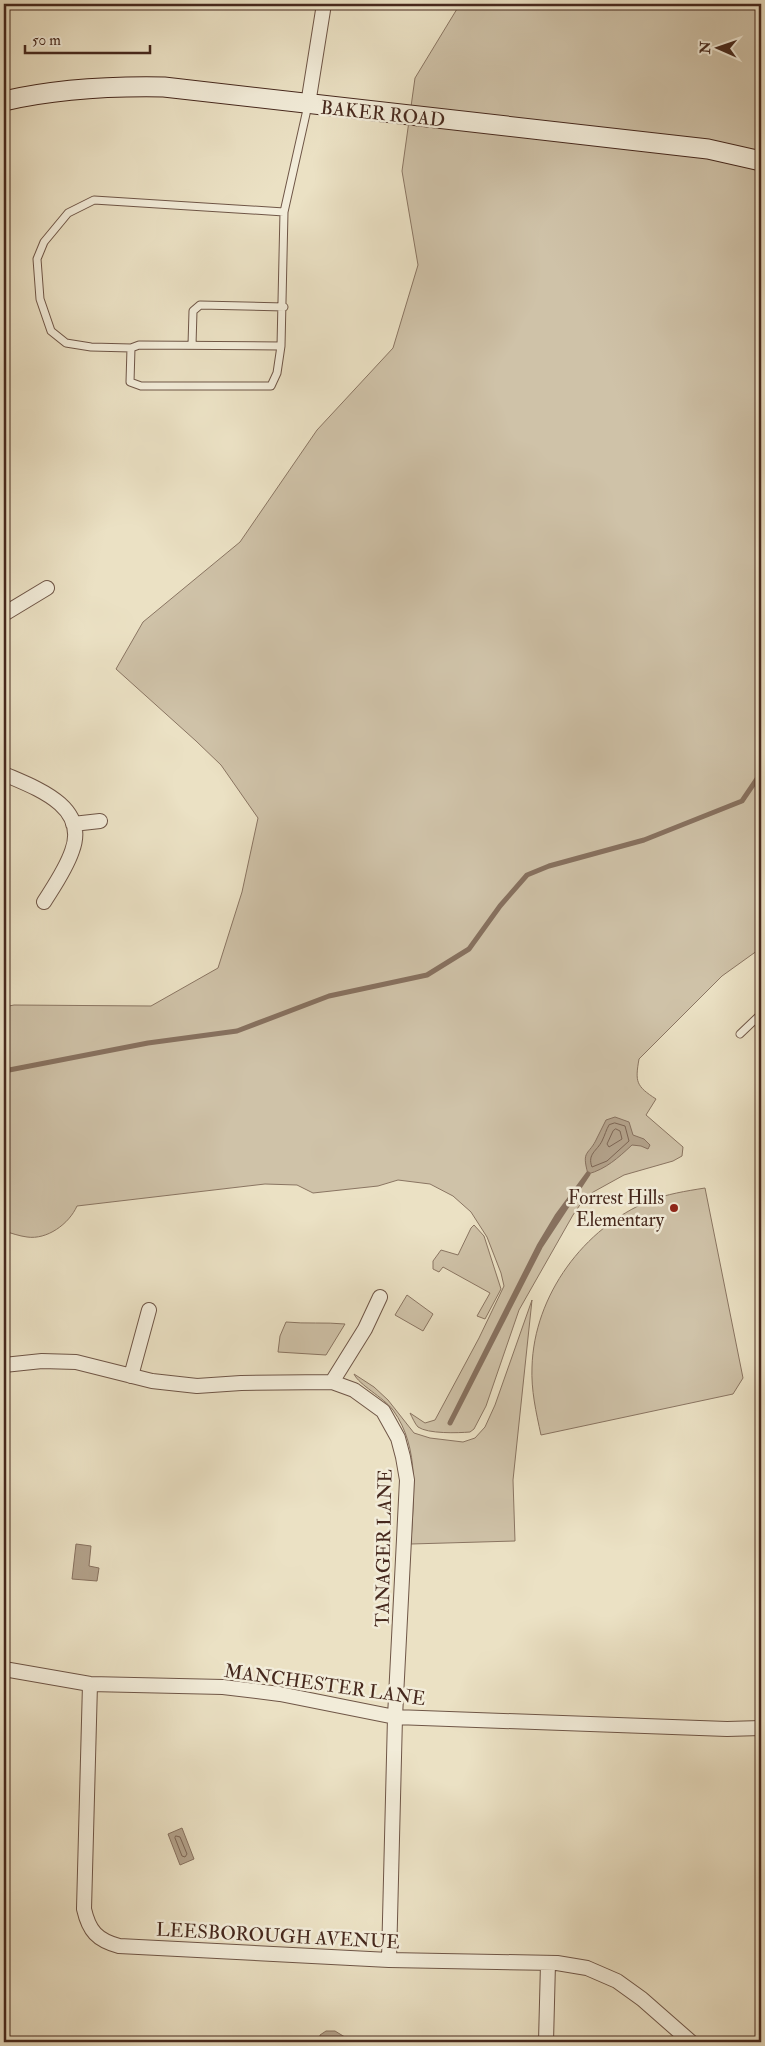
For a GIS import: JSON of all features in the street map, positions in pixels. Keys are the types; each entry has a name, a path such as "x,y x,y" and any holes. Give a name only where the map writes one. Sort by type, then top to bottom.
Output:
{"main road":[{"name":"BAKER ROAD","path":"4,101 68,90 112,86 164,87 708,149 761,161"}],"street":[{"path":"308,104 324,4"},
{"path":"4,614 47,588"},
{"path":"4,774 61,803 70,814 75,833 73,850 44,902"},
{"path":"73,824 100,821"},
{"path":"332,1382 365,1329 380,1297"},
{"path":"131,1376 148,1310"},
{"name":"TANAGER LANE","path":"4,1365 42,1361 76,1362 152,1381 197,1386 241,1383 332,1382 354,1390 383,1411 398,1438 407,1480 395,1716 388,1960"},
{"name":"MANCHESTER LANE","path":"4,1669 90,1684 223,1687 280,1694 395,1716 761,1728"},
{"name":"LEESBOROUGH AVENUE","path":"90,1684 84,1909 87,1922 95,1935 106,1943 119,1946 388,1960 548,1962 587,1968 617,1982 642,1999 691,2042"},
{"path":"546,2042 548,1962"}],"lane":[{"path":"131,348 130,382 141,386 271,386 277,373 284,307 284,212 308,104"},
{"path":"281,346 138,345 131,348 66,343 51,331 40,299 37,259 44,242 68,213 94,200 284,212"},
{"path":"192,345 193,311 200,304 284,307"},
{"path":"740,1034 761,1014"}],"shaded area":[{"path":"460,4 761,4 761,948 722,976 639,1059 637,1078 639,1083 644,1090 656,1099 646,1115 683,1147 682,1156 673,1161 624,1175 586,1196 573,1215 519,1310 486,1406 474,1429 470,1432 451,1433 436,1432 418,1427 410,1413 425,1423 435,1420 479,1338 504,1286 487,1237 471,1212 453,1196 430,1184 398,1180 378,1186 313,1193 297,1185 265,1184 77,1206 63,1225 42,1236 27,1237 4,1231 4,1007 14,1005 151,1006 218,968 242,892 258,818 221,765 116,669 143,622 240,542 317,430 393,348 418,265 402,171 415,78"},
{"path":"705,1188 743,1378 733,1394 541,1435 532,1384 535,1340 542,1314 553,1290 567,1267 584,1246 625,1213 649,1201"},
{"path":"474,1225 484,1236 501,1289 485,1319 477,1316 490,1293 443,1267 439,1272 433,1269 433,1261 441,1250 458,1255"},
{"path":"407,1295 433,1314 423,1331 395,1315"},
{"path":"532,1300 513,1480 515,1541 411,1544 414,1492 412,1457 408,1441 402,1425 393,1410 354,1374 374,1387 388,1400 414,1433 430,1438 463,1442 475,1438 485,1427 495,1405"},
{"path":"286,1322 345,1324 326,1355 278,1352 280,1336"}],"water":[{"path":"615,1117 629,1122 633,1135 644,1139 650,1145 648,1149 632,1145 617,1159 588,1174 585,1160 587,1153 594,1144 606,1120"},
{"path":"76,1544 91,1546 89,1566 99,1568 97,1581 72,1579"},
{"path":"182,1828 194,1859 180,1865 168,1834"},
{"path":"326,2031 335,2031 353,2042 319,2042 320,2035"}],"waterway":[{"path":"4,1071 148,1043 237,1031 329,996 427,975 469,949 500,906 527,875 549,866 644,840 742,801 761,773"},
{"path":"588,1174 540,1247 450,1423 539,1246 557,1216 588,1174"}],"place":[{"name":"Forrest Hills Elementary","path":"674,1208"}]}
